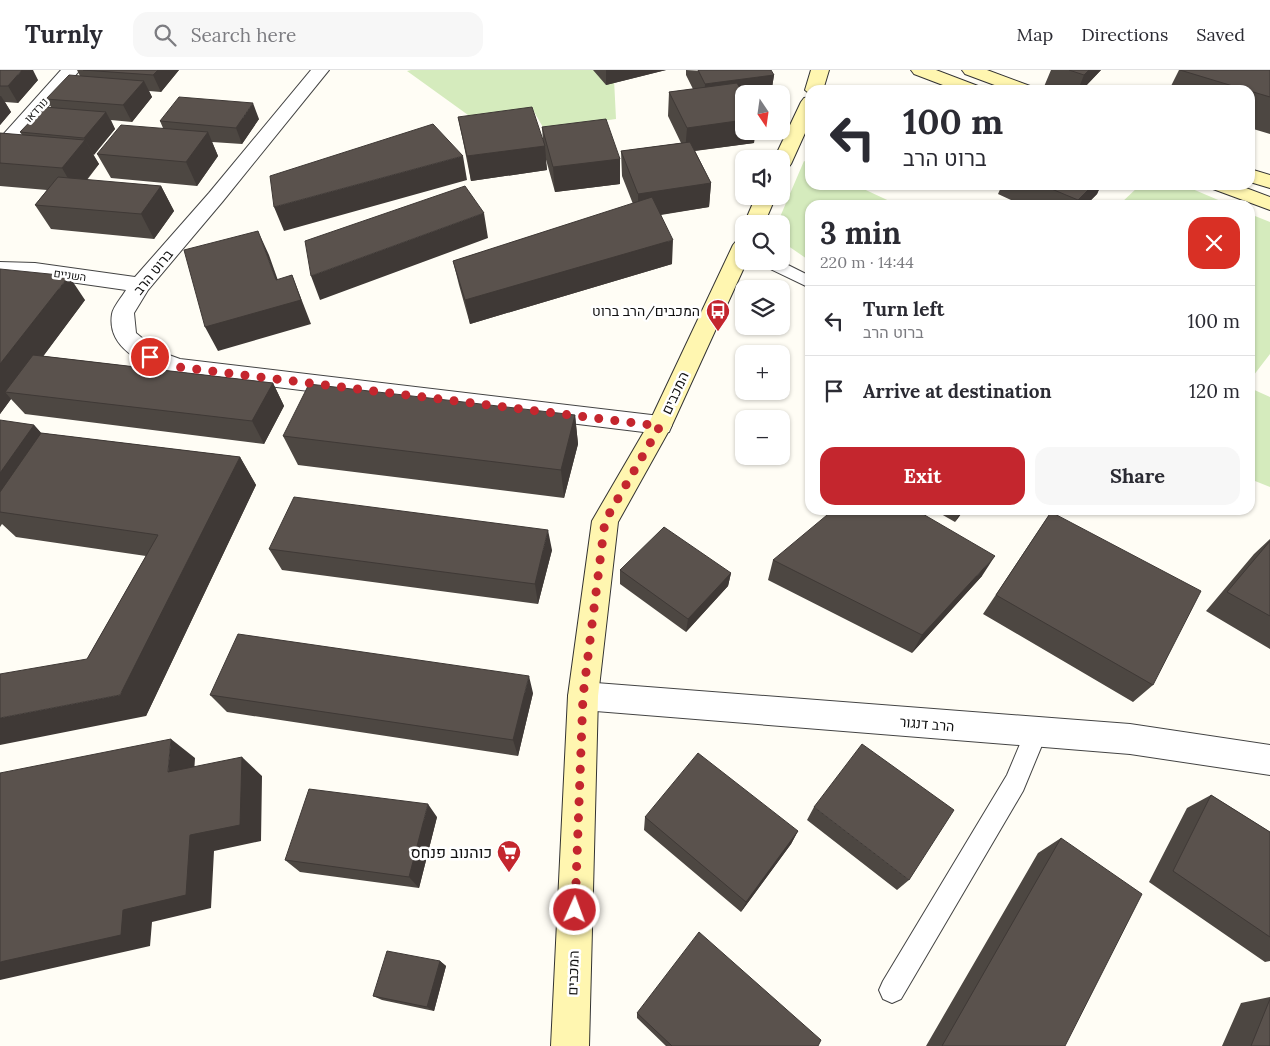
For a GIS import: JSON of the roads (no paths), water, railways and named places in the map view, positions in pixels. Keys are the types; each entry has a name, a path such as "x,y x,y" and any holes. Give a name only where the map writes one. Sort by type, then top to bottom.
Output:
{"street":[{"name":"נורדאו","path":"0,149 71,70"},
{"name":"ברוט הרב","path":"320,70 216,198 140,285 123,313 125,336 150,357 178,367 660,426"},
{"path":"816,85 820,70"},
{"path":"920,70 959,85"},
{"path":"971,70 1011,85"},
{"path":"788,150 805,113"},
{"path":"1255,177 1270,182"},
{"path":"1233,190 1270,204"},
{"name":"השניים","path":"0,269 35,270 140,285"},
{"name":"המכבים","path":"570,1046 583,696 605,521 660,426 738,270"},
{"name":"הרב דנגור","path":"583,696 1130,739 1270,760"}],"lane":[{"path":"789,270 805,280"},
{"path":"892,990 1015,782 1036,733"}],"place":[{"name":"המכבים/הרב ברוט","path":"718,332"},
{"name":"כוהנוב פנחס","path":"509,873"}]}
